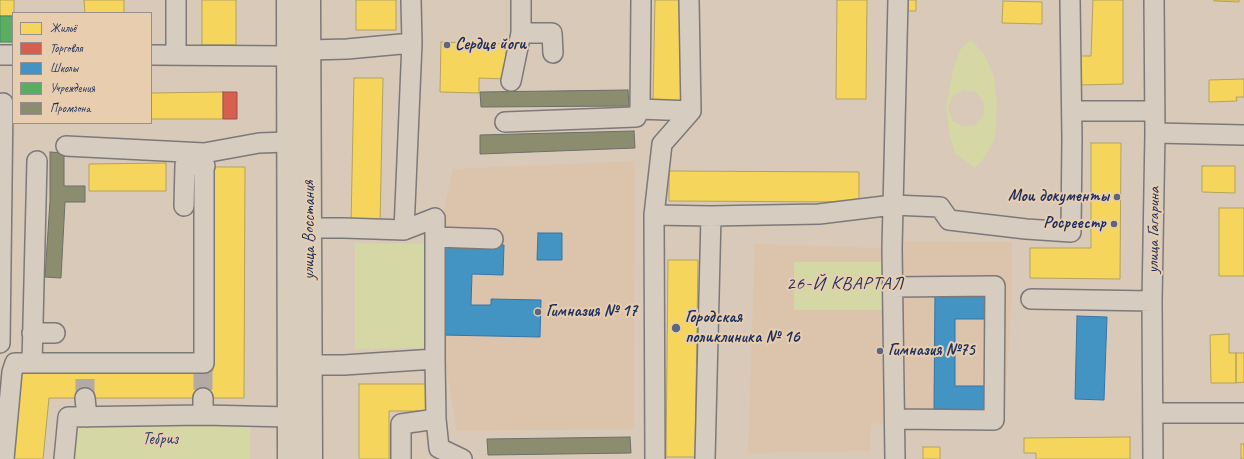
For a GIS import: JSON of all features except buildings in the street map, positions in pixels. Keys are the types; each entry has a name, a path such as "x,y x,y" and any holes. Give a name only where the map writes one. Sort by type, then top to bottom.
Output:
{"main road":[{"name":"улица Восстания","path":"288,0 287,142 289,459"},
{"name":"улица Восстания","path":"309,0 311,459"}],"street":[{"path":"176,0 176,55"},
{"path":"404,230 412,42 411,0"},
{"path":"511,81 521,34 521,0"},
{"path":"505,122 636,117 640,109 641,0"},
{"path":"655,459 654,215 662,144 691,111 689,0"},
{"path":"895,459 893,205 898,0"},
{"path":"654,215 711,216 820,214 893,205 940,207 949,220 1026,230 1071,232 1072,111 1070,0"},
{"name":"улица Гагарина","path":"1153,459 1152,301 1155,133 1154,0"},
{"path":"521,34 552,33 553,53"},
{"path":"309,50 346,49 412,42"},
{"path":"0,55 12,55"},
{"path":"152,55 287,56"},
{"path":"5,103 0,343 15,368"},
{"path":"640,109 691,111"},
{"path":"1072,111 1154,110"},
{"path":"1155,133 1244,135"},
{"path":"184,206 185,165 259,143 287,142"},
{"path":"66,146 204,159"},
{"path":"15,368 204,367 204,159"},
{"path":"4,459 15,368 32,333 37,161"},
{"path":"706,459 711,216"},
{"path":"310,228 404,230 435,218 436,418 439,448 462,459"},
{"path":"435,237 493,239"},
{"path":"893,286 995,286 994,420 895,419"},
{"path":"1031,298 1152,301"},
{"path":"32,333 55,333"},
{"path":"310,364 344,365 435,359"},
{"path":"85,398 87,418"},
{"path":"64,459 68,417 87,418 203,406 289,417"},
{"path":"1153,413 1244,413"},
{"path":"401,459 401,424 436,418"}],"shaded area":[{"name":"Гимназия № 17","path":"635,161 634,429 457,431 441,335 442,218 453,169"},
{"name":"Гимназия №75","path":"902,241 1012,242 1012,293 1004,424 895,425 871,423 870,451 748,453 755,244 902,249"}],"green space":[{"path":"971,40 984,54 994,76 997,104 995,139 983,159 975,168 955,153 950,137 946,108 953,70 960,50","holes":["963,90 976,92 984,102 984,115 976,125 964,127 953,121 948,109 952,97"]},
{"path":"355,243 424,244 424,348 355,349"},
{"path":"794,262 883,262 882,310 794,310"},
{"name":"Тебриз","path":"250,421 250,459 69,459 73,422"}],"tunnel":[{"path":"85,371 85,398"},
{"path":"203,371 203,398"}],"place":[{"name":"Сердце йоги","path":"447,45"},
{"name":"Мои документы","path":"1117,197"},
{"name":"Росреестр","path":"1114,224"},
{"name":"Гимназия № 17","path":"538,312"},
{"name":"Городская поликлиника № 16","path":"676,328"},
{"name":"Гимназия №75","path":"880,351"}],"district":[{"name":"26-Й КВАРТАЛ","path":"845,284"}]}
